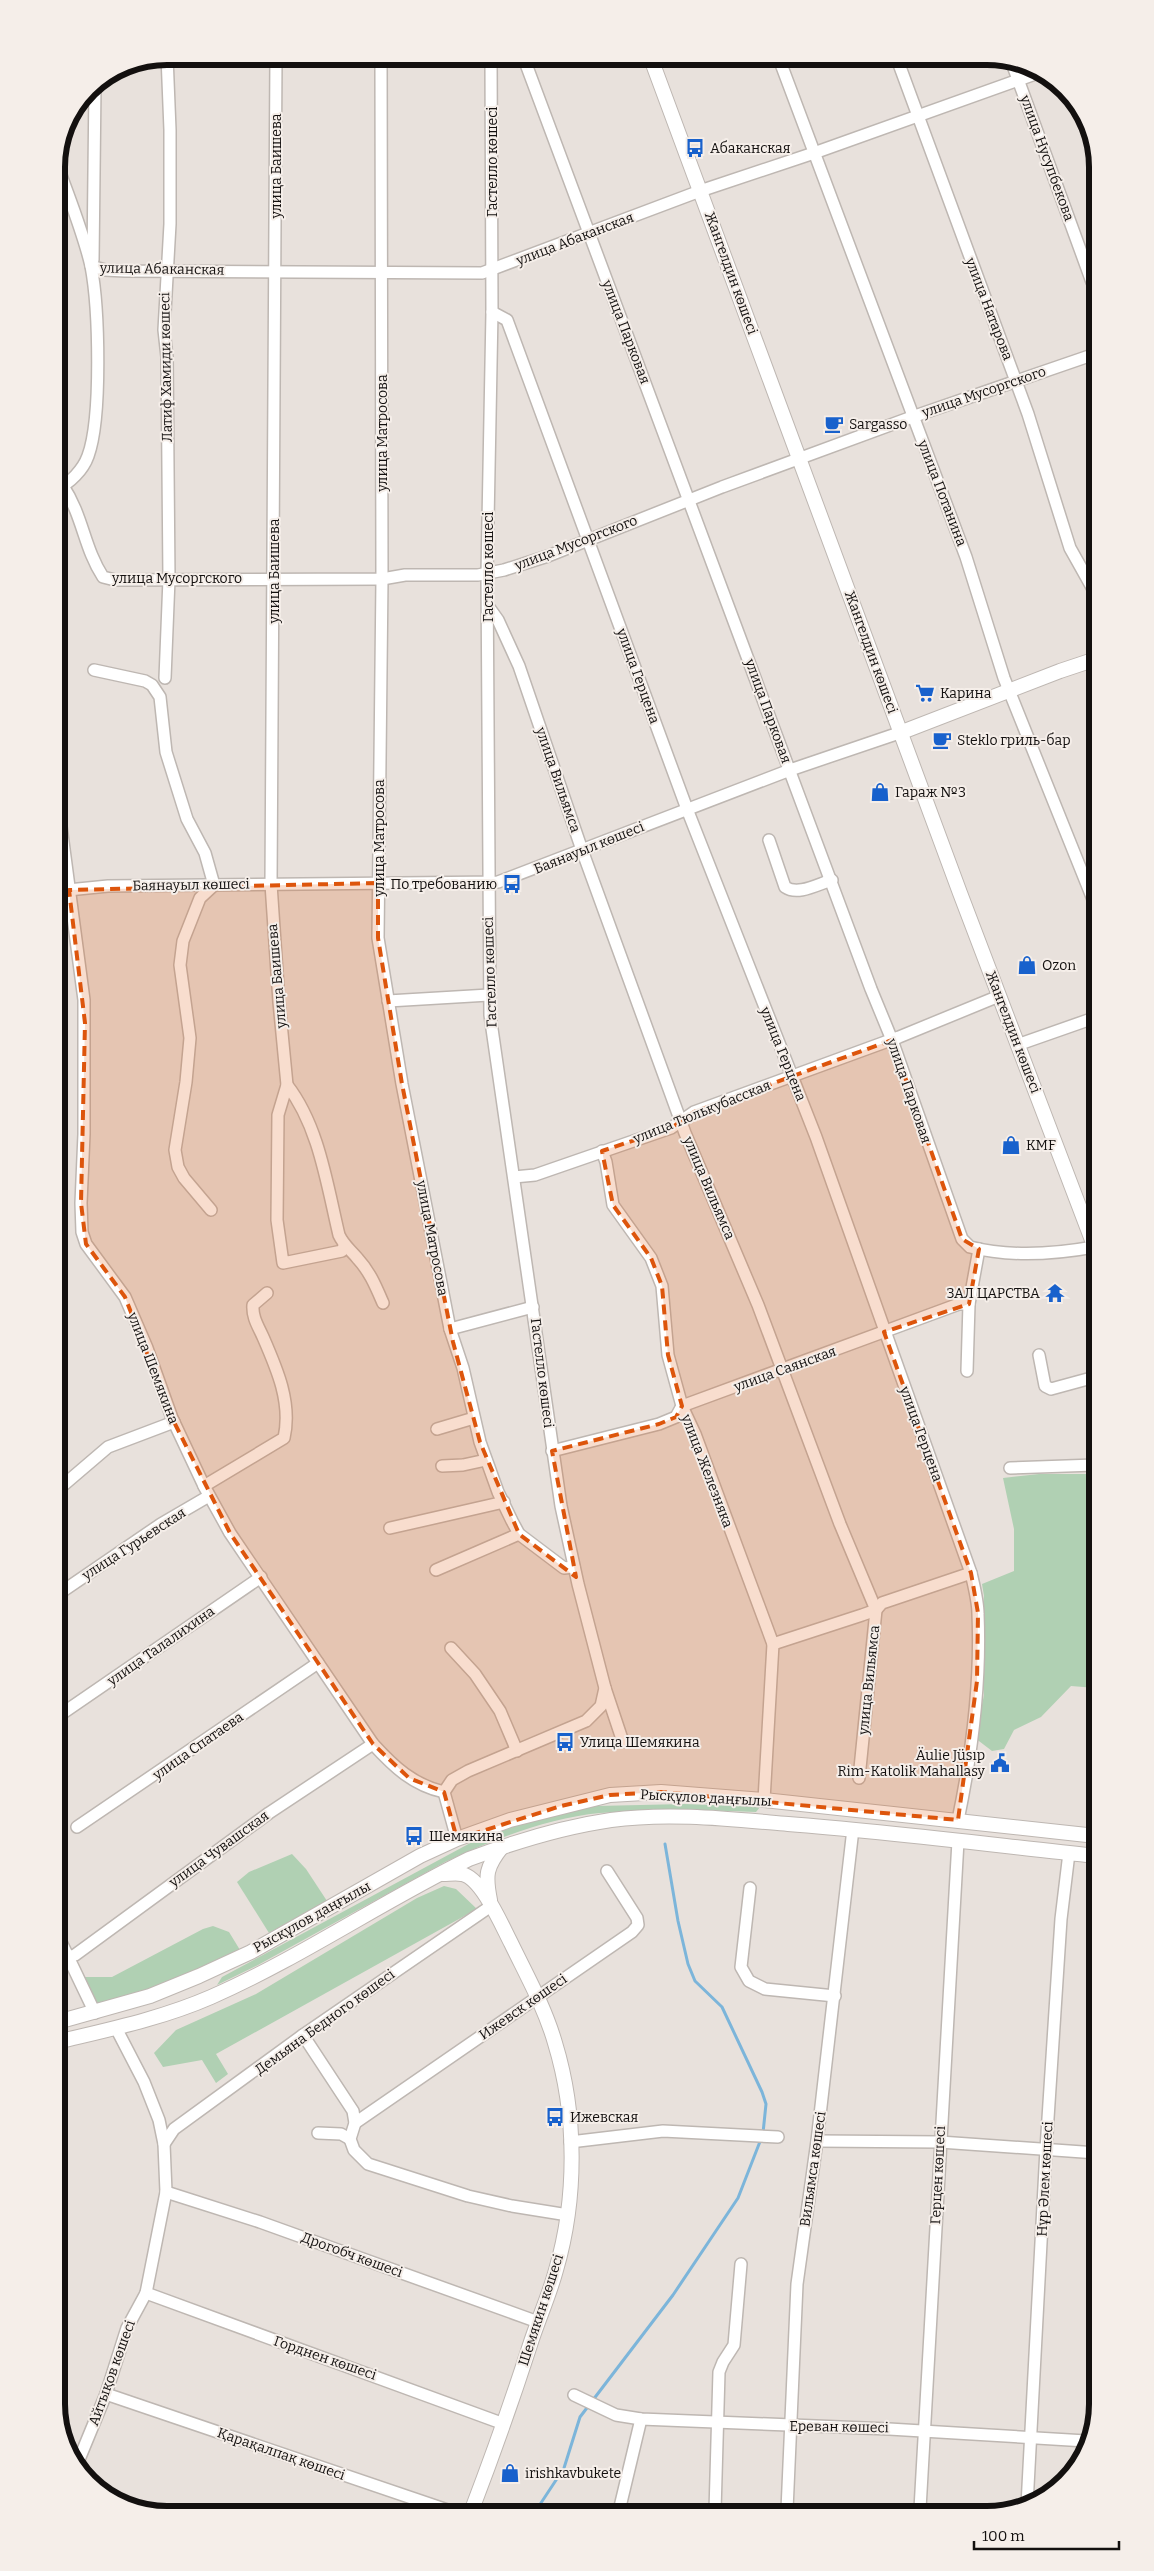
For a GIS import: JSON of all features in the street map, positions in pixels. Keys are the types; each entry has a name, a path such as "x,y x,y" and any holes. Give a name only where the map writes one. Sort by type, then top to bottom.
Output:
{"main road":[{"name":"Жангелдин көшесі","path":"653,65 1017,1045 1089,1231"},
{"name":"Баянауыл көшесі","path":"902,732 1089,661"},
{"name":"Рысқұлов даңғылы","path":"65,2020 150,1996 199,1976 281,1935 420,1856 457,1839 510,1820 610,1795 661,1792 764,1800 1089,1835"},
{"path":"818,1826 822,1817 825,1816 884,1821 887,1812"},
{"name":"Рысқұлов даңғылы","path":"65,2040 116,2028 209,1998 278,1965 437,1875 502,1846 610,1820 646,1817 725,1819 852,1829 1089,1855"},
{"path":"927,1837 930,1827 933,1826 1007,1834 1013,1826"},
{"path":"1069,1853 1074,1841 1089,1842"},
{"name":"Шемякин көшесі","path":"492,1906 486,1880 491,1860 502,1846"},
{"name":"Шемякин көшесі","path":"437,1875 462,1874 472,1878 492,1906 538,1998 555,2043 567,2098 570,2142 571,2182 568,2215 556,2270 474,2506"},
{"path":"199,1976 209,1998"}],"street":[{"name":"Латиф Хамиди көшесі","path":"165,678 169,579 167,358 164,330 170,224 167,65"},
{"name":"улица Баишева","path":"276,65 271,884 287,1085 278,1115 277,1220 283,1263 342,1251 344,1246"},
{"name":"улица Матросова","path":"381,65 382,579 378,938 388,1001 450,1329 463,1368 486,1460 519,1534 564,1568 574,1567"},
{"name":"Гастелло көшесі","path":"492,65 492,312 487,574 490,1015 552,1451 574,1567 622,1742"},
{"name":"улица Парковая","path":"527,65 537,87 588,234 832,880 871,989 892,1040 962,1239 970,1247 978,1250"},
{"name":"улица Потанина","path":"781,65 966,557 1004,678 1011,690 1089,889"},
{"name":"улица Натарова","path":"899,65 1042,454 1052,493 1070,548 1089,582"},
{"name":"улица Нусупбекова","path":"1014,69 1089,274"},
{"name":"улица Абаканская","path":"91,266 105,270 166,271 274,270 482,273 492,271 700,191 814,153 1031,76"},
{"path":"91,266 93,259 95,188 95,95"},
{"path":"65,188 91,266 95,302 94,436 87,459 69,483 65,485"},
{"name":"улица Герцена","path":"492,312 507,320 542,410 572,501 588,538 687,809 816,1138 972,1573 978,1613 977,1681 966,1777 958,1820"},
{"name":"улица Мусоргского","path":"65,493 77,508 93,561 103,576 116,580 382,579 405,576 487,574 548,556 588,538 912,417 1089,356"},
{"name":"улица Вильямса","path":"488,606 498,620 519,666 582,850 681,1122 758,1305 781,1370 876,1610 859,1778"},
{"path":"94,670 144,681 152,686 160,697 166,752 187,819 204,853 214,885 200,898 183,941 180,965 190,1038 186,1082 175,1150 178,1167 184,1178 211,1210"},
{"name":"Баянауыл көшесі","path":"65,890 108,886 488,882 510,879 790,770 902,732"},
{"path":"769,840 785,887 790,891 802,890 832,880"},
{"name":"улица Шемякина","path":"65,896 85,1023 84,1134 80,1203 82,1232 86,1244 125,1298 147,1348 174,1422 206,1491 230,1532 373,1744 409,1778 428,1788 444,1792"},
{"path":"388,1001 489,994"},
{"name":"улица Тюлькубасская","path":"514,1177 535,1175 671,1128 694,1112 892,1040 999,996"},
{"path":"1017,1045 1089,1020"},
{"name":"улица Баишева","path":"287,1085 299,1100 316,1146 339,1235 344,1246 357,1257 372,1277 383,1303"},
{"name":"улица Железняка","path":"602,1152 606,1162 613,1205 651,1258 662,1286 668,1355 682,1406 773,1644 764,1800"},
{"path":"967,1371 969,1304 978,1250 1014,1253 1059,1252 1089,1248"},
{"name":"улица Гурьевская","path":"65,1591 284,1438 287,1426 285,1398 276,1367 252,1315 253,1305 267,1294"},
{"name":"улица Саянская","path":"552,1451 659,1424 676,1417 682,1406 959,1304 969,1304"},
{"path":"450,1329 533,1307"},
{"path":"1039,1355 1045,1386 1050,1390 1089,1379"},
{"path":"437,1429 474,1418"},
{"path":"65,1484 108,1447 174,1422"},
{"path":"442,1466 463,1465 486,1460"},
{"path":"1010,1468 1089,1465"},
{"path":"390,1528 504,1502"},
{"path":"436,1570 519,1534"},
{"path":"773,1644 876,1610 882,1603 972,1573"},
{"name":"улица Талалихина","path":"65,1712 261,1577"},
{"path":"451,1648 475,1674 500,1711 517,1751"},
{"name":"улица Спатаева","path":"77,1827 318,1663"},
{"path":"457,1839 444,1792 452,1780 468,1771 586,1721 600,1706 606,1688"},
{"name":"улица Чувашская","path":"67,1957 75,1955 269,1813 373,1744"},
{"name":"Вильямса көшесі","path":"786,2506 792,2426 797,2284 817,2141 852,1829"},
{"name":"Герцен көшесі","path":"920,2506 958,1840"},
{"name":"Нұр Әлем көшесі","path":"1028,2497 1046,2149 1061,1919 1069,1853"},
{"name":"Ижевск көшесі","path":"355,2123 632,1932 638,1925 637,1918 607,1871"},
{"path":"750,1888 741,1967 748,1981 765,1989 834,1996"},
{"name":"Демьяна Бедного көшесі","path":"164,2144 174,2129 303,2035 492,1906"},
{"path":"65,1952 95,2013"},
{"name":"Айтықов көшесі","path":"80,2457 106,2394 127,2328 146,2293 166,2192 164,2144 159,2120 152,2099 116,2028"},
{"path":"303,2035 353,2111 355,2123 350,2138 354,2150 368,2164 468,2196 512,2206 568,2215"},
{"path":"570,2142 663,2130 774,2137"},
{"path":"318,2133 340,2134 350,2138"},
{"path":"817,2141 940,2142 1089,2152"},
{"name":"Дрогобч көшесі","path":"166,2192 260,2222 538,2322"},
{"path":"715,2506 720,2366 734,2345 741,2264"},
{"name":"Горднен көшесі","path":"146,2293 504,2424"},
{"name":"Қарақалпақ көшесі","path":"106,2394 438,2506"},
{"name":"Ереван көшесі","path":"584,2400 616,2415 641,2419 718,2424 926,2430 1082,2441"},
{"path":"621,2506 641,2419"}],"highlighted area":[{"path":"378,883 378,938 402,1084 453,1342 480,1442 519,1534 576,1577 552,1451 659,1424 676,1417 682,1406 668,1355 662,1286 651,1258 613,1205 602,1151 671,1128 694,1112 892,1040 962,1239 979,1249 969,1304 884,1332 971,1573 978,1613 977,1681 958,1820 661,1792 610,1795 561,1806 457,1839 444,1792 409,1778 373,1744 230,1533 172,1418 125,1297 86,1244 81,1203 85,1023 69,890"}],"green space":[{"path":"1039,1474 1089,1474 1089,1687 1071,1686 1041,1717 1014,1730 1004,1749 992,1751 975,1738 984,1695 980,1658 984,1596 982,1584 1014,1571 1014,1529 1003,1478"},
{"path":"684,1804 760,1807 756,1812 678,1810 600,1813 560,1820 521,1831 445,1862 258,1965 217,1985 222,1977 474,1841 535,1819 597,1806"},
{"path":"292,1854 306,1869 327,1901 269,1933 237,1882 249,1872"},
{"path":"444,1886 456,1889 477,1909 216,2054 228,2074 216,2083 202,2060 163,2067 154,2053 176,2030 256,1994 417,1898"},
{"path":"213,1926 229,1932 240,1950 173,1982 98,2005 81,1977 112,1977 203,1929"}],"waterway":[{"path":"665,1844 678,1921 688,1964 695,1981 722,2007 762,2092 766,2104 763,2133"},
{"path":"539,2506 564,2468 580,2417 673,2295 738,2198 761,2139"}],"place":[{"name":"Абаканская","path":"695,148"},
{"name":"Sargasso","path":"834,424"},
{"name":"Карина","path":"925,693"},
{"name":"Steklo гриль-бар","path":"942,740"},
{"name":"Гараж №3","path":"880,792"},
{"name":"По требованию","path":"512,884"},
{"name":"Ozon","path":"1027,965"},
{"name":"KMF","path":"1011,1145"},
{"name":"ЗАЛ ЦАРСТВА","path":"1055,1293"},
{"name":"Улица Шемякина","path":"565,1742"},
{"name":"Äulie Jüsıp Rim-Katolik Mahallasy","path":"1000,1763"},
{"name":"Шемякина","path":"414,1836"},
{"name":"Ижевская","path":"555,2117"},
{"name":"irishkavbukete","path":"510,2473"}]}
